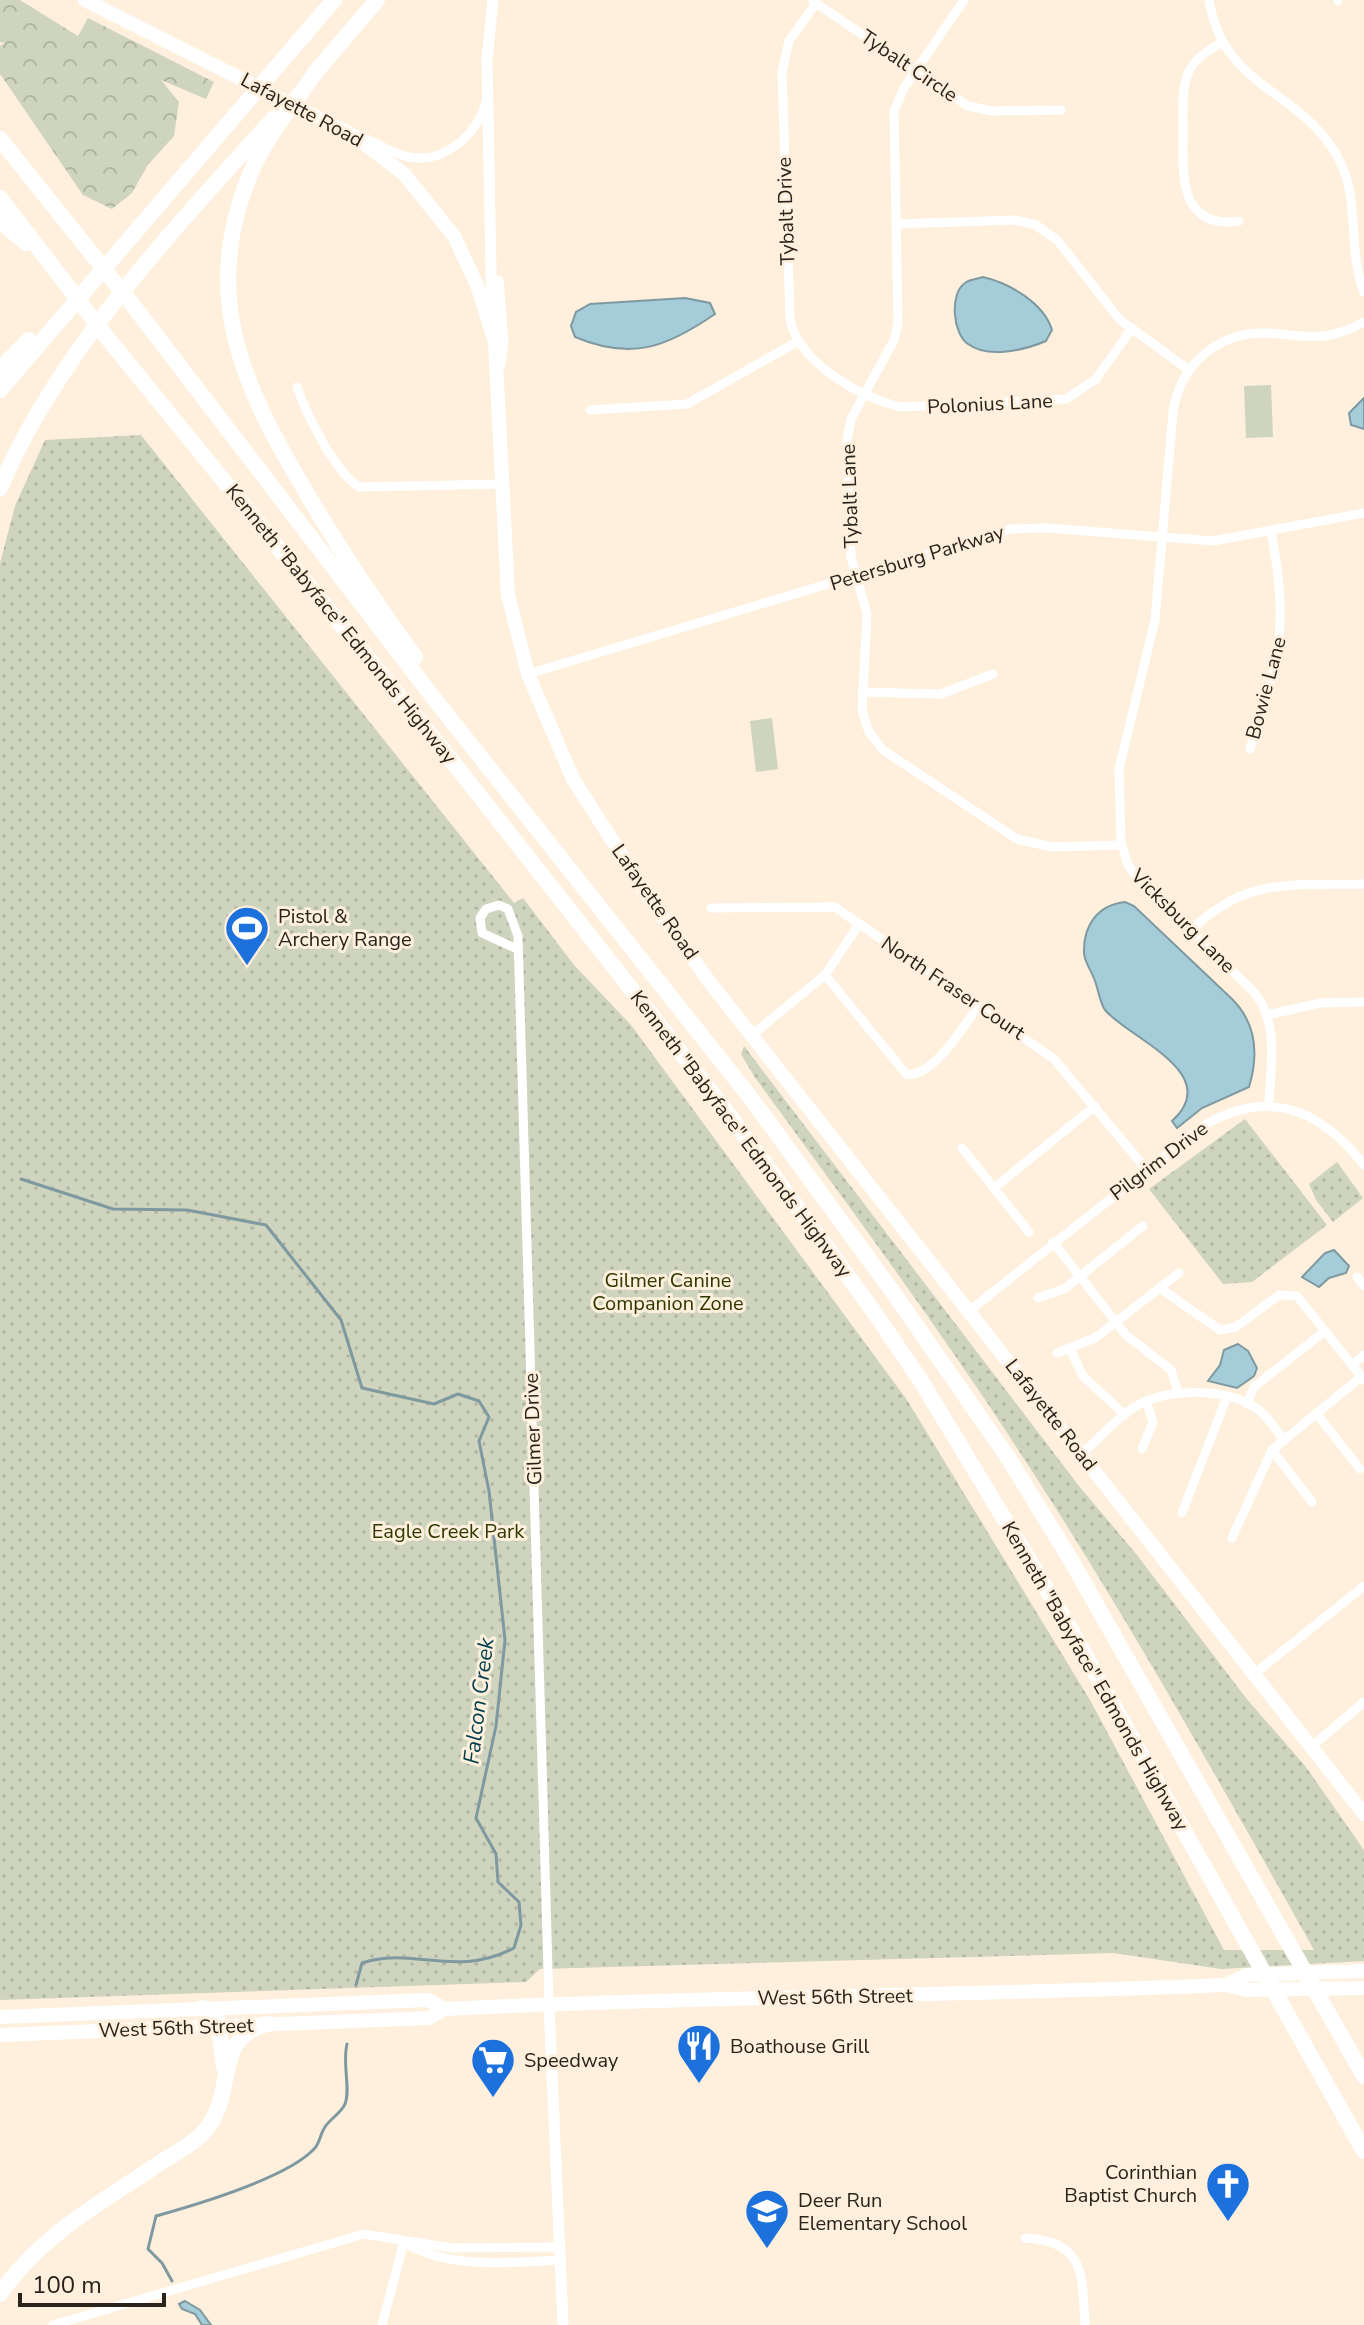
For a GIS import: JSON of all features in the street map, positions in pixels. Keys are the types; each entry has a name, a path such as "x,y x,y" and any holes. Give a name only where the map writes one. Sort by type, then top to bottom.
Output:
{"highway":[{"path":"0,390 334,0"},
{"path":"0,488 38,412 88,338 377,0"},
{"path":"321,65 266,145 241,199 228,264 227,298 234,341 263,415 318,513 477,749"},
{"path":"0,369 180,167 251,97"},
{"name":"Kenneth \"Babyface\" Edmonds Highway","path":"0,139 132,304 422,684 477,749 768,1121 1007,1456 1139,1675 1364,2076"},
{"name":"Kenneth \"Babyface\" Edmonds Highway","path":"0,198 105,335 456,766 726,1111 863,1297 921,1381 1066,1621 1364,2151"},
{"path":"0,221 55,268"},
{"path":"203,2008 215,2015 220,2027 226,2081"},
{"path":"0,2294 28,2258 67,2223 200,2136 217,2113 238,2038 267,2024"}],"main road":[{"name":"Lafayette Road","path":"85,0 338,126 404,174 444,222 477,285 495,342 508,595 528,674 573,779 647,895 752,1035 1364,1814"},
{"name":"West 56th Street","path":"1226,1985 1246,1975 1364,1971"},
{"name":"West 56th Street","path":"0,2035 429,2018 445,2009 549,2004 1226,1985 1247,1990 1364,1988"},
{"name":"West 56th Street","path":"0,2017 428,2000 445,2009"}],"street":[{"path":"493,0 487,51 487,95 495,342"},
{"name":"Tybalt Lane","path":"964,0 900,96 893,115 898,326 851,419 847,440 851,551 867,614 862,692 864,720 880,747 1004,833 1030,844 1052,847 1121,845"},
{"path":"1209,0 1223,42 1244,71 1316,128 1340,159 1353,196 1357,269 1364,292"},
{"name":"Tybalt Circle","path":"814,1 976,108 1061,110"},
{"name":"Tybalt Drive","path":"797,342 790,314 782,72 789,41 814,1"},
{"path":"1223,42 1197,60 1186,80 1183,180 1189,200 1204,215 1223,222 1239,221"},
{"path":"338,126 399,154 419,158 436,155 468,135 481,117 487,95"},
{"path":"896,224 1015,220 1036,225 1058,241 1114,314 1189,370 1211,348 1235,336 1266,333 1332,335 1364,322"},
{"path":"493,231 503,342 498,384"},
{"name":"Polonius Lane","path":"865,392 888,403 912,407 1057,401 1090,385 1132,328"},
{"path":"590,410 687,404 797,342 814,362 865,392"},
{"name":"Vicksburg Lane","path":"1189,370 1174,403 1155,620 1119,769 1121,845 1133,874 1257,996 1267,1015"},
{"path":"297,387 308,416 347,477 359,487 502,484"},
{"name":"Petersburg Parkway","path":"528,674 1011,529 1047,528 1213,541 1364,513"},
{"name":"Bowie Lane","path":"1250,749 1276,669 1282,634 1281,593 1271,531"},
{"path":"862,692 941,694 972,685 993,674"},
{"path":"1190,931 1217,906 1248,891 1364,884"},
{"name":"Gilmer Drive","path":"517,949 482,933 480,918 486,909 494,905 508,909 518,936 549,2004"},
{"name":"North Fraser Court","path":"711,908 826,905 859,924 1054,1059 1147,1170"},
{"path":"752,1035 825,975 859,924"},
{"path":"825,975 902,1072 909,1075 917,1074 943,1054 978,1006"},
{"path":"1269,1107 1271,1039 1267,1015 1320,1003 1364,1002"},
{"path":"994,1188 1095,1106"},
{"name":"Pilgrim Drive","path":"969,1311 1053,1242 1220,1117 1245,1109 1269,1107 1291,1110 1325,1124 1343,1139 1364,1165"},
{"path":"962,1148 1029,1232"},
{"path":"1038,1298 1064,1289 1143,1226"},
{"path":"1053,1242 1126,1335 1171,1370 1178,1392"},
{"path":"1057,1353 1088,1342 1179,1273"},
{"path":"1357,1277 1364,1286"},
{"path":"1160,1288 1220,1330 1236,1327 1275,1297 1290,1294 1299,1298 1363,1378 1272,1450 1232,1538"},
{"path":"1247,1404 1254,1387 1325,1331"},
{"path":"1070,1349 1083,1376 1125,1415"},
{"path":"1352,1365 1364,1355"},
{"path":"1082,1454 1125,1415 1146,1401 1178,1392 1198,1392 1247,1404 1261,1411 1283,1439"},
{"path":"1182,1513 1226,1399"},
{"path":"1142,1449 1153,1422 1146,1401"},
{"path":"1316,1413 1360,1469"},
{"path":"1272,1450 1312,1502"},
{"path":"1254,1674 1364,1586"},
{"path":"1311,1747 1364,1702"},
{"path":"549,2004 563,2325"},
{"path":"54,2325 356,2235 373,2234 404,2242 480,2249 561,2247"},
{"path":"1025,2238 1059,2244 1074,2257 1082,2278 1085,2325"},
{"path":"404,2242 431,2258 464,2262 561,2260"},
{"path":"382,2325 404,2242"}],"green space":[{"path":"0,0 20,0 78,36 88,18 214,82 206,99 161,80 179,102 174,136 147,166 132,193 112,209 83,195 0,74 0,46 5,43 0,42"},
{"path":"1271,385 1273,437 1246,438 1244,386"},
{"name":"Eagle Creek Park","path":"141,435 514,903 523,898 574,965 631,1025 907,1400 1090,1700 1224,1950 1314,1950 1171,1698 1058,1512 922,1309 754,1076 741,1054 744,1046 1079,1486 1137,1555 1246,1698 1306,1767 1364,1850 1364,1961 1221,1969 1113,1953 540,1969 526,1982 0,2000 0,563 15,506 45,440"},
{"path":"772,718 778,769 756,772 750,721"},
{"path":"1245,1119 1327,1225 1252,1282 1223,1284 1149,1189"},
{"path":"1337,1162 1363,1198 1333,1222 1316,1200 1309,1184"}],"water":[{"path":"983,277 1014,289 1042,311 1052,330 1046,341 1017,350 996,352 976,349 963,339 956,323 957,296 967,282"},
{"path":"685,298 710,303 715,314 681,335 648,347 614,348 595,344 575,337 571,326 576,312 590,304"},
{"path":"1364,398 1364,429 1351,425 1349,413"},
{"path":"1125,902 1134,906 1232,999 1247,1019 1254,1040 1254,1063 1249,1087 1202,1108 1177,1128 1172,1121 1185,1104 1187,1087 1180,1072 1167,1058 1105,1010 1084,956 1086,934 1094,918 1107,907"},
{"path":"1334,1250 1349,1266 1346,1273 1329,1278 1319,1287 1302,1277 1325,1253"},
{"path":"1238,1344 1248,1351 1257,1368 1254,1376 1237,1388 1208,1381 1220,1365 1224,1350"},
{"path":"185,2301 200,2310 211,2325 202,2325 195,2314 182,2309 179,2304"}],"waterway":[{"name":"Falcon Creek","path":"21,1179 113,1209 187,1210 266,1225 341,1320 362,1388 434,1404 458,1394 479,1401 489,1417 479,1441 489,1491 505,1640 496,1726 476,1818 496,1854 498,1882 519,1902 521,1925 514,1948 492,1957 453,1962 381,1959 362,1963 356,1985"},
{"name":"Falcon Creek","path":"172,2281 162,2263 148,2249 156,2216 262,2180 301,2160 314,2149 325,2127 345,2104 347,2044"}],"place":[{"name":"Pistol & Archery Range","path":"247,967"},
{"name":"Boathouse Grill","path":"699,2085"},
{"name":"Speedway","path":"493,2099"},
{"name":"Corinthian Baptist Church","path":"1228,2223"},
{"name":"Deer Run Elementary School","path":"767,2250"}],"park label":[{"name":"Gilmer Canine Companion Zone","path":"668,1292"}]}
